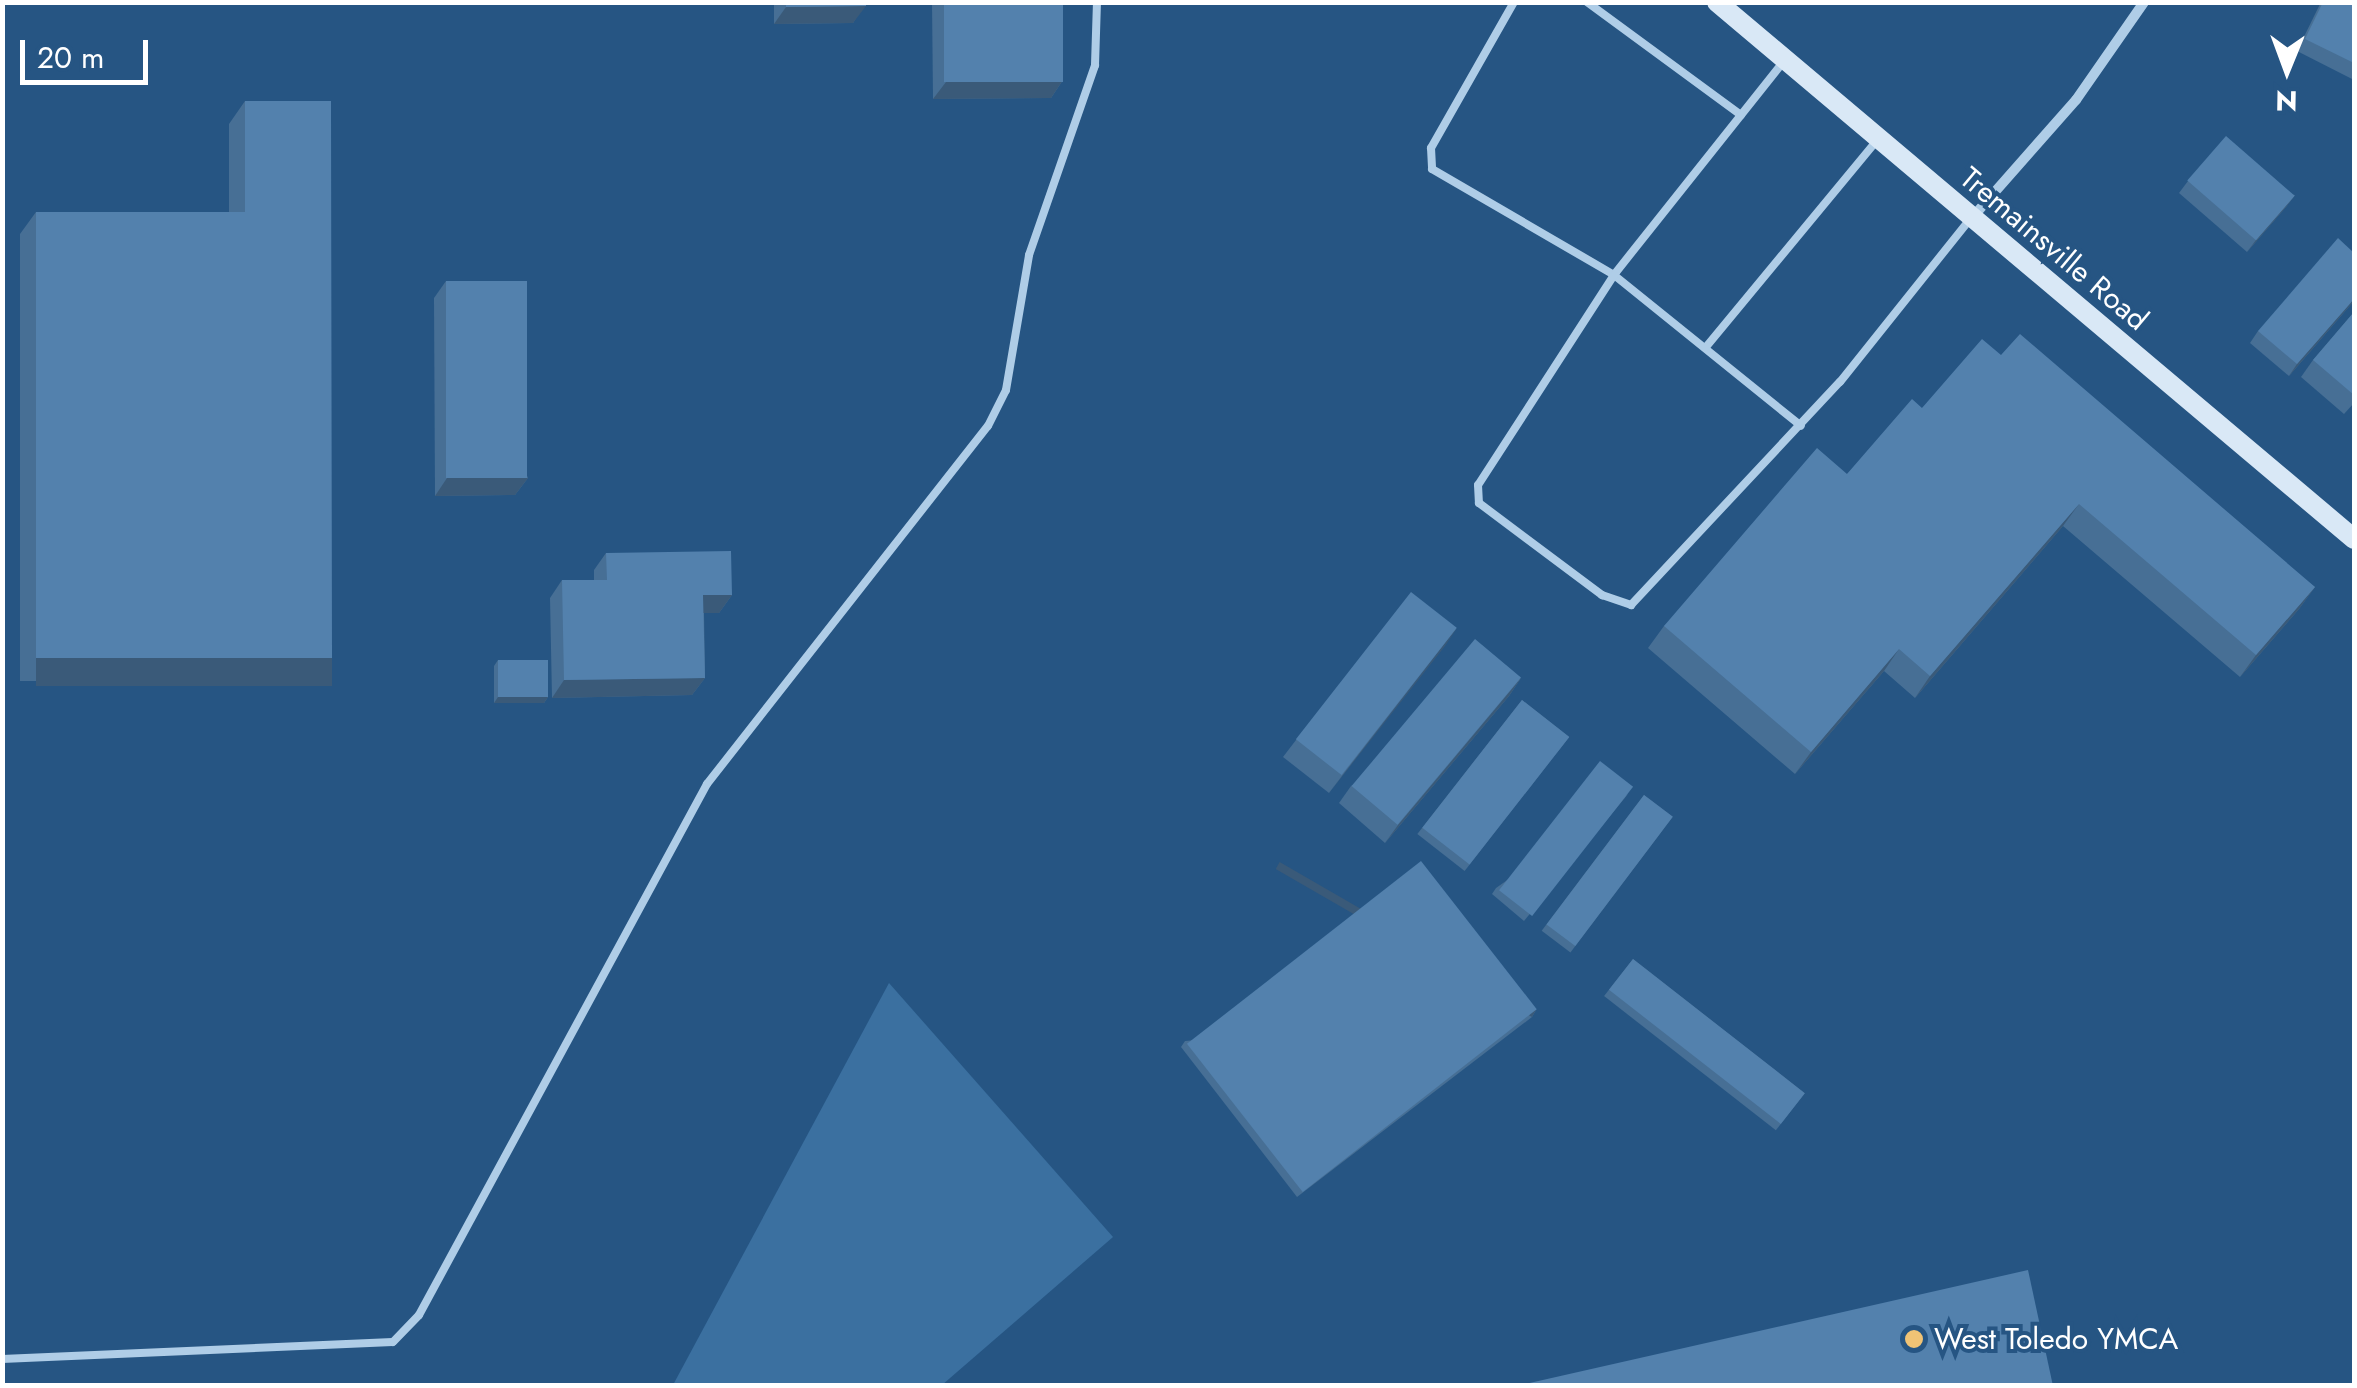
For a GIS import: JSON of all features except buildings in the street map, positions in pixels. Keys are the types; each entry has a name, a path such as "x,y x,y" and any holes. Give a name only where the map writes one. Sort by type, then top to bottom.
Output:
{"street":[{"name":"Tremainsville Road","path":"1716,2 2354,539"},
{"path":"1970,219 2076,100 2144,2"}],"lane":[{"path":"2,1359 393,1342 419,1314 707,784 988,426 1006,390 1029,254 1095,65 1097,2"},
{"path":"1514,2 1431,148 1432,169 1614,276 1800,426"},
{"path":"1588,2 1741,115"},
{"path":"1784,60 1614,276 1478,485 1479,503 1602,596 1631,605 1800,426 1970,219"},
{"path":"1706,347 1877,140"}],"shaded area":[{"path":"889,983 1113,1237 942,1385 673,1385"}],"place":[{"name":"West Toledo YMCA","path":"1914,1339"}]}
